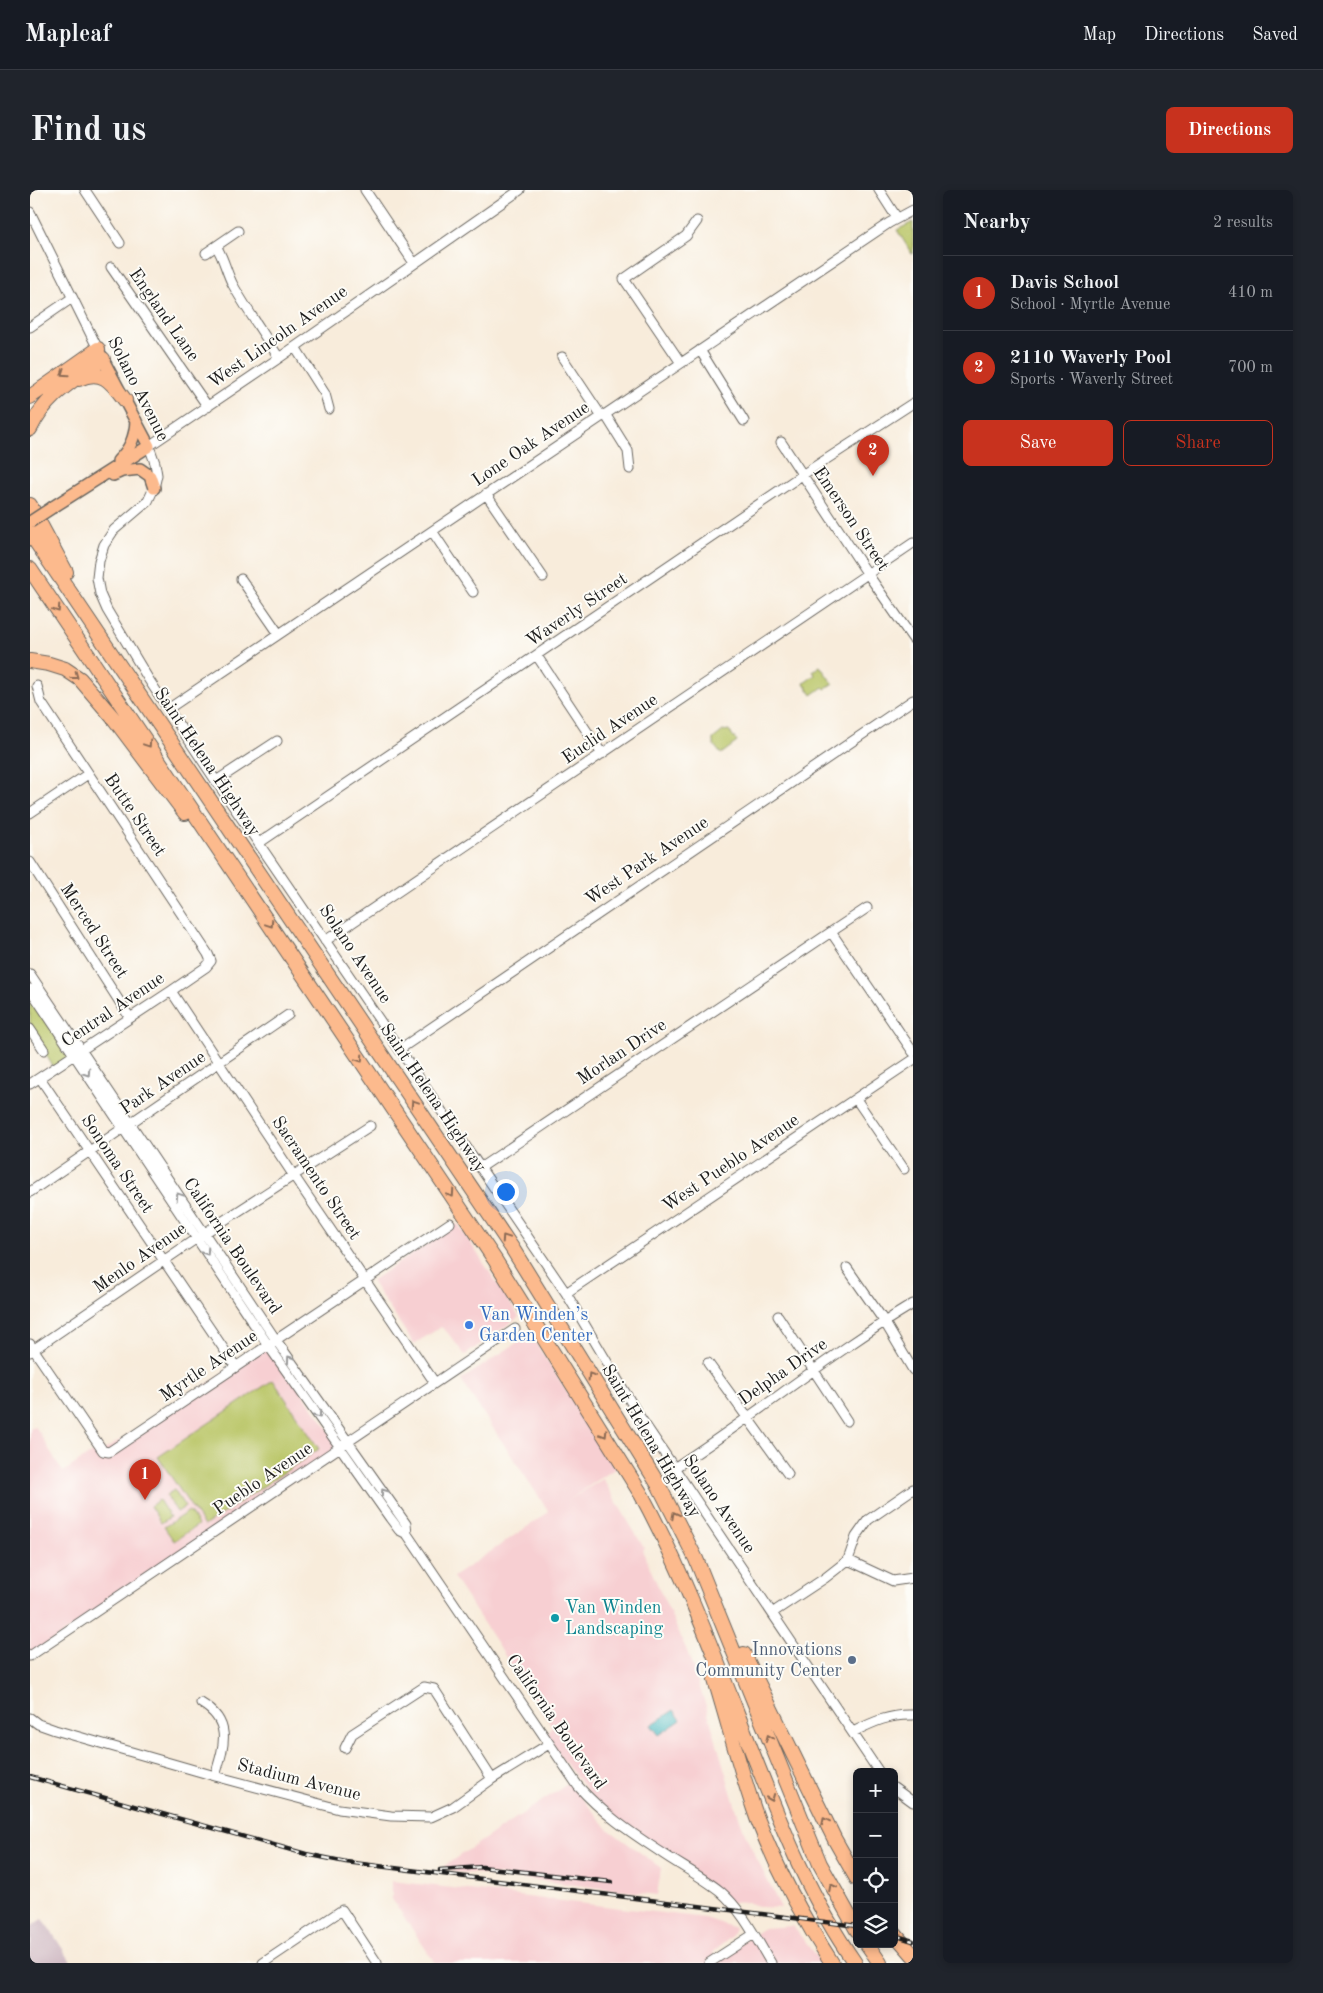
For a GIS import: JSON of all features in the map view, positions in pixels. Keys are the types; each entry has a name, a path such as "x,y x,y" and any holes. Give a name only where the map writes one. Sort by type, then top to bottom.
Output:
{"highway":[{"path":"30,429 37,414 51,397 70,383 100,354"},
{"path":"30,397 100,354"},
{"path":"70,383 88,375 103,377 112,383 125,400"},
{"path":"30,505 94,621 139,695"},
{"name":"Saint Helena Highway","path":"30,533 512,1248 654,1477 696,1559 804,1827 829,1880 853,1923"},
{"name":"Saint Helena Highway","path":"30,569 496,1260 641,1494 660,1530 695,1607 785,1835 802,1873 855,1963"},
{"path":"30,661 65,669 80,679 109,713 178,805 242,884"},
{"path":"696,1559 727,1617 835,1840 853,1872"},
{"path":"695,1607 757,1817 792,1897 832,1963"},
{"path":"898,1938 913,1955"},
{"path":"870,1948 880,1963"}],"main road":[{"name":"Solano Avenue","path":"100,354 149,446"},
{"path":"107,472 124,456 131,444 135,434 136,421"},
{"name":"West Lincoln Avenue","path":"30,522 149,446"},
{"path":"73,494 122,471 133,469 140,469 146,472 153,481 154,488"}],"street":[{"path":"85,190 120,243"},
{"path":"365,190 414,263"},
{"name":"West Lincoln Avenue","path":"149,446 520,190"},
{"path":"879,190 897,218"},
{"name":"Lone Oak Avenue","path":"168,709 897,218 913,210"},
{"name":"Solano Avenue","path":"30,212 100,354"},
{"path":"681,363 624,280 686,236 697,222"},
{"path":"206,252 238,231"},
{"path":"216,246 223,256 227,274 237,293 279,358"},
{"name":"England Lane","path":"111,267 208,407"},
{"path":"30,327 72,298"},
{"path":"295,347 325,394 329,409"},
{"path":"700,350 744,421"},
{"path":"562,357 628,451 630,469"},
{"name":"Waverly Street","path":"259,843 913,403"},
{"name":"Emerson Street","path":"781,442 913,639"},
{"name":"Solano Avenue","path":"149,446 157,476 154,488 148,501 114,530 104,545 99,561 97,578 100,594 107,610 148,680 566,1293 634,1408 876,1768"},
{"path":"486,494 543,577"},
{"path":"432,531 473,592"},
{"name":"Euclid Avenue","path":"325,941 913,543"},
{"path":"241,579 279,634"},
{"path":"537,656 602,754"},
{"name":"Butte Street","path":"37,686 41,702 211,961"},
{"name":"West Park Avenue","path":"400,1049 913,700"},
{"path":"216,781 277,741"},
{"path":"30,813 88,774"},
{"name":"Merced Street","path":"30,862 130,1018"},
{"name":"Morlan Drive","path":"480,1168 867,908"},
{"path":"831,932 913,1052"},
{"name":"Central Avenue","path":"30,1084 171,991 206,967 211,961"},
{"name":"California Boulevard","path":"30,974 78,1053 341,1447 399,1530 407,1534"},
{"name":"California Boulevard","path":"30,990 78,1053"},
{"name":"Sacramento Street","path":"171,991 435,1383"},
{"name":"Park Avenue","path":"30,1192 220,1064 288,1015"},
{"path":"30,1029 44,1050"},
{"name":"West Pueblo Avenue","path":"566,1293 913,1060"},
{"name":"Sonoma Street","path":"40,1078 236,1367"},
{"path":"856,1099 904,1169"},
{"name":"Menlo Avenue","path":"31,1349 200,1236 370,1126"},
{"name":"Myrtle Avenue","path":"31,1349 103,1451 109,1452 450,1223"},
{"path":"847,1268 884,1321 913,1370"},
{"name":"Delpha Drive","path":"674,1468 884,1321 913,1304"},
{"path":"778,1316 847,1421"},
{"name":"Pueblo Avenue","path":"30,1656 515,1329"},
{"name":"California Boulevard","path":"272,1343 349,1442 406,1524 407,1534 578,1786 598,1808 660,1852 690,1869 721,1892 738,1910 771,1963"},
{"path":"708,1363 788,1474"},
{"path":"772,1613 825,1578 848,1560 856,1537 868,1520 913,1489"},
{"path":"848,1560 893,1581 913,1578"},
{"path":"345,1748 352,1734 424,1687 434,1689 492,1780"},
{"path":"201,1703 212,1710 223,1726 225,1744 215,1776"},
{"path":"853,1732 876,1720 899,1714 913,1715"},
{"name":"Stadium Avenue","path":"30,1718 38,1724 55,1730 215,1776 339,1809 391,1816 431,1817 453,1807 549,1744"},
{"path":"898,1791 913,1802"},
{"path":"263,1963 342,1910 377,1963"},
{"path":"709,1963 754,1934"}],"shaded area":[{"path":"458,1224 519,1317 465,1355 441,1327 414,1344 371,1281"},
{"path":"530,1334 616,1468 567,1501 603,1479 644,1548 642,1550 687,1651 747,1839 781,1908 761,1907 747,1902 730,1903 605,1814 545,1737 552,1727 453,1577 549,1512 461,1380"},
{"path":"268,1345 341,1447 30,1656 30,1429 35,1426 63,1472 101,1447 103,1451"},
{"path":"569,1783 608,1829 661,1868 657,1895 496,1875 456,1872 444,1866"},
{"path":"392,1881 705,1918 735,1928 731,1937 714,1951 712,1960 764,1928 793,1926 821,1963 435,1963 392,1899"},
{"path":"43,1919 72,1963 30,1963 30,1927"}],"green space":[{"path":"913,222 913,254 912,254 897,230"},
{"path":"820,666 833,684 825,689 823,687 812,695 804,683 815,675 813,671"},
{"path":"729,730 737,742 721,754 713,744 713,739 723,731"},
{"path":"30,990 75,1055 54,1068 30,1029"},
{"path":"273,1380 319,1449 204,1526 158,1457"},
{"path":"174,1490 185,1507 177,1512 166,1495"},
{"path":"159,1500 170,1517 161,1523 150,1506"},
{"path":"189,1511 198,1525 174,1541 164,1527"}],"water":[{"path":"674,1710 681,1720 659,1735 651,1725"}],"railway":[{"path":"30,1777 306,1854 346,1862 853,1925"},
{"path":"440,1870 482,1867 611,1882"},
{"path":"898,1936 913,1941"}],"place":[{"name":"2110 Waverly Pool","path":"873,476"},
{"name":"Van Winden’s Garden Center","path":"469,1325"},
{"name":"Davis School","path":"145,1500"},
{"name":"Van Winden Landscaping","path":"555,1618"},
{"name":"Innovations Community Center","path":"852,1660"}]}
